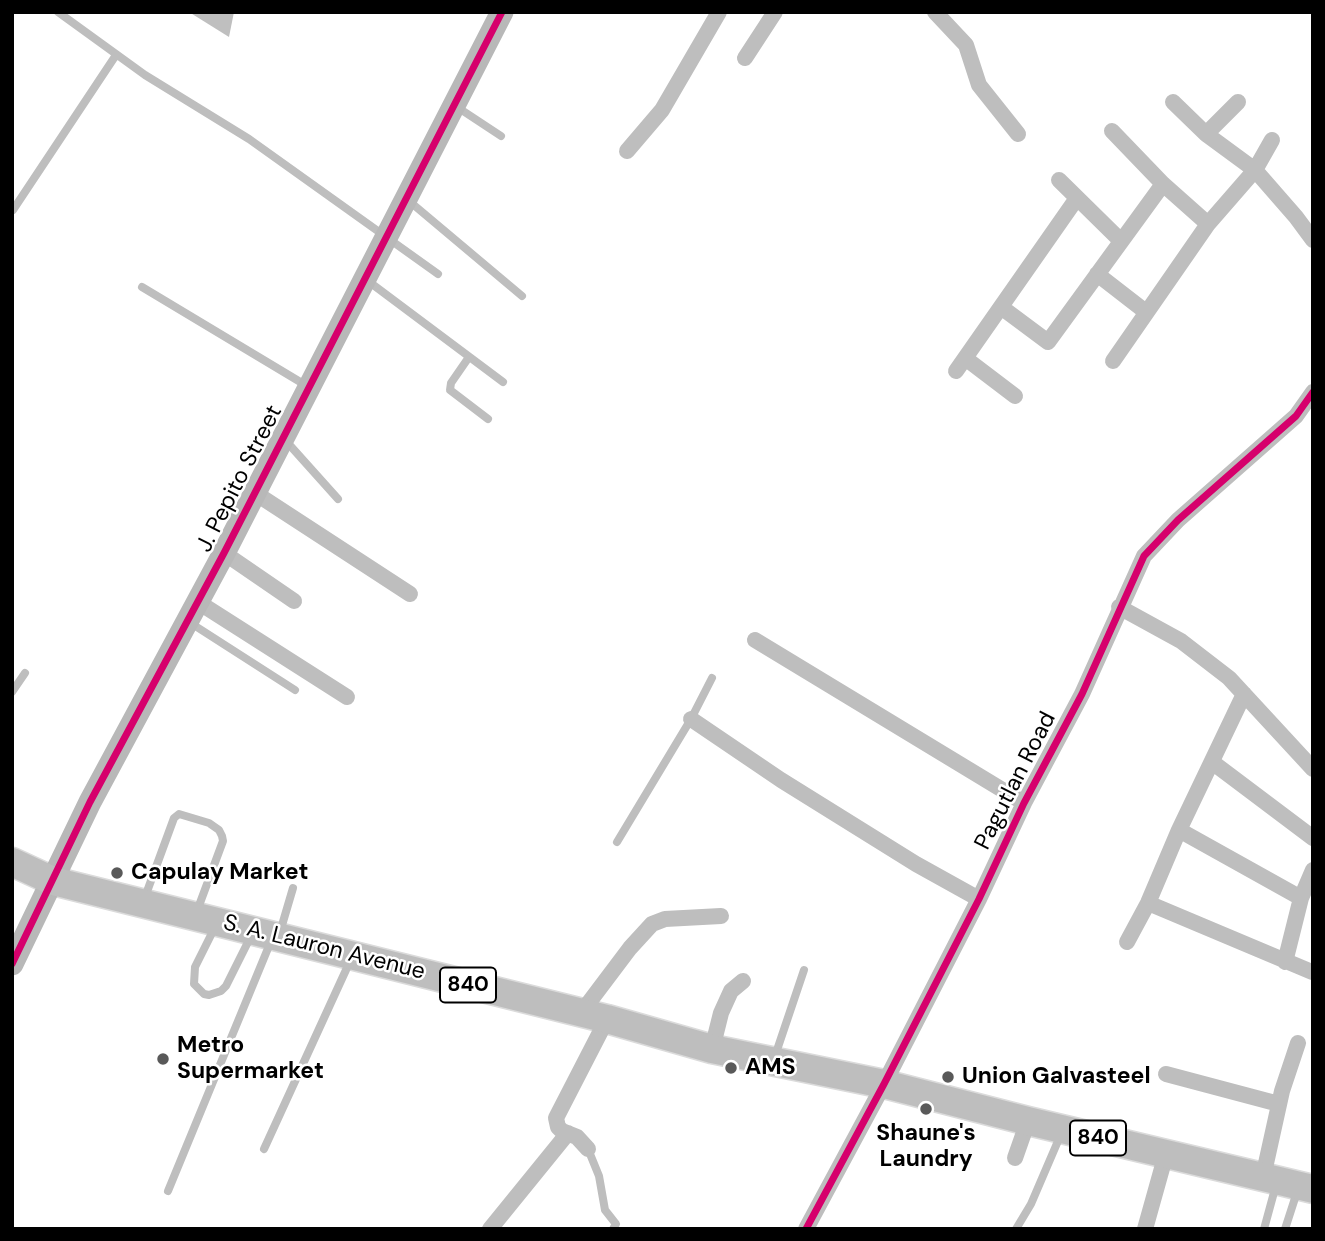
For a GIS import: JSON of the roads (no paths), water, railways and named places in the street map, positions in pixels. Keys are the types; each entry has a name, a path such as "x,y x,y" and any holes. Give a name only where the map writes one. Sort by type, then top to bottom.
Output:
{"highway":[{"name":"S. A. Lauron Avenue","path":"12,862 52,881 207,918 268,936 594,1016 712,1049 884,1084"},
{"name":"840","path":"884,1084 1288,1183"}],"street":[{"name":"J. Pepito Street","path":"12,964 90,802 224,553 502,12"},
{"path":"627,151 662,110 719,12"},
{"path":"745,58 775,12"},
{"path":"935,12 966,45 979,85 1018,134"},
{"path":"1173,102 1206,134 1255,170 1313,239"},
{"path":"1206,134 1238,102"},
{"path":"1112,131 1163,184 1208,224"},
{"path":"1113,361 1208,224 1255,170 1272,140"},
{"path":"1059,180 1121,241"},
{"path":"1000,307 1048,342 1163,184"},
{"path":"1015,396 961,364 1077,198"},
{"path":"1313,216 1313,239"},
{"path":"1097,274 1146,312"},
{"path":"1310,396 1313,419"},
{"name":"Pagutlan Road","path":"806,1229 884,1084 979,899 1024,803 1082,694 1144,556 1161,535 1296,416 1310,396"},
{"path":"255,493 411,594"},
{"path":"224,553 294,601"},
{"path":"1119,607 1181,641 1229,678 1313,769"},
{"path":"192,612 347,697"},
{"path":"755,640 1024,803"},
{"path":"1127,942 1148,903 1179,830 1244,694"},
{"path":"691,719 780,780 979,899"},
{"path":"1212,762 1313,838"},
{"path":"1179,830 1301,898"},
{"path":"1285,962 1301,898 1313,870"},
{"path":"1148,903 1312,972"},
{"path":"588,1149 577,1137 558,1127 556,1118 594,1016 630,948 652,925 665,919 720,916"},
{"path":"712,1049 721,1013 731,991 743,981"},
{"path":"1288,1183 1279,1104 1298,1043"},
{"path":"1167,1074 1279,1104"},
{"path":"1015,1158 1028,1121"},
{"path":"490,1229 568,1133"},
{"path":"1145,1229 1166,1154"}],"lane":[{"path":"58,12 145,75 249,139 438,274"},
{"path":"13,210 116,55"},
{"path":"454,105 501,135"},
{"path":"406,198 522,296"},
{"path":"365,278 503,382"},
{"path":"142,287 309,387"},
{"path":"469,357 451,383 450,390 488,419"},
{"path":"283,437 338,499"},
{"path":"192,612 296,690"},
{"path":"12,692 25,673"},
{"path":"617,842 691,719 712,678"},
{"path":"143,903 174,818 179,814 219,830 223,842 195,967 194,984 204,994 221,991 268,936"},
{"path":"168,1191 268,936 293,888"},
{"path":"264,1149 352,957"},
{"path":"774,1063 804,970"},
{"path":"1016,1229 1031,1204 1063,1129"},
{"path":"588,1149 599,1176 605,1210 616,1224 613,1229"},
{"path":"1264,1229 1288,1183"},
{"path":"1285,1229 1288,1183"}],"place":[{"name":"Capulay Market","path":"117,873"},
{"name":"Metro Supermarket","path":"163,1059"},
{"name":"AMS","path":"731,1068"},
{"name":"Union Galvasteel","path":"948,1077"},
{"name":"Shaune's Laundry","path":"926,1109"}]}
